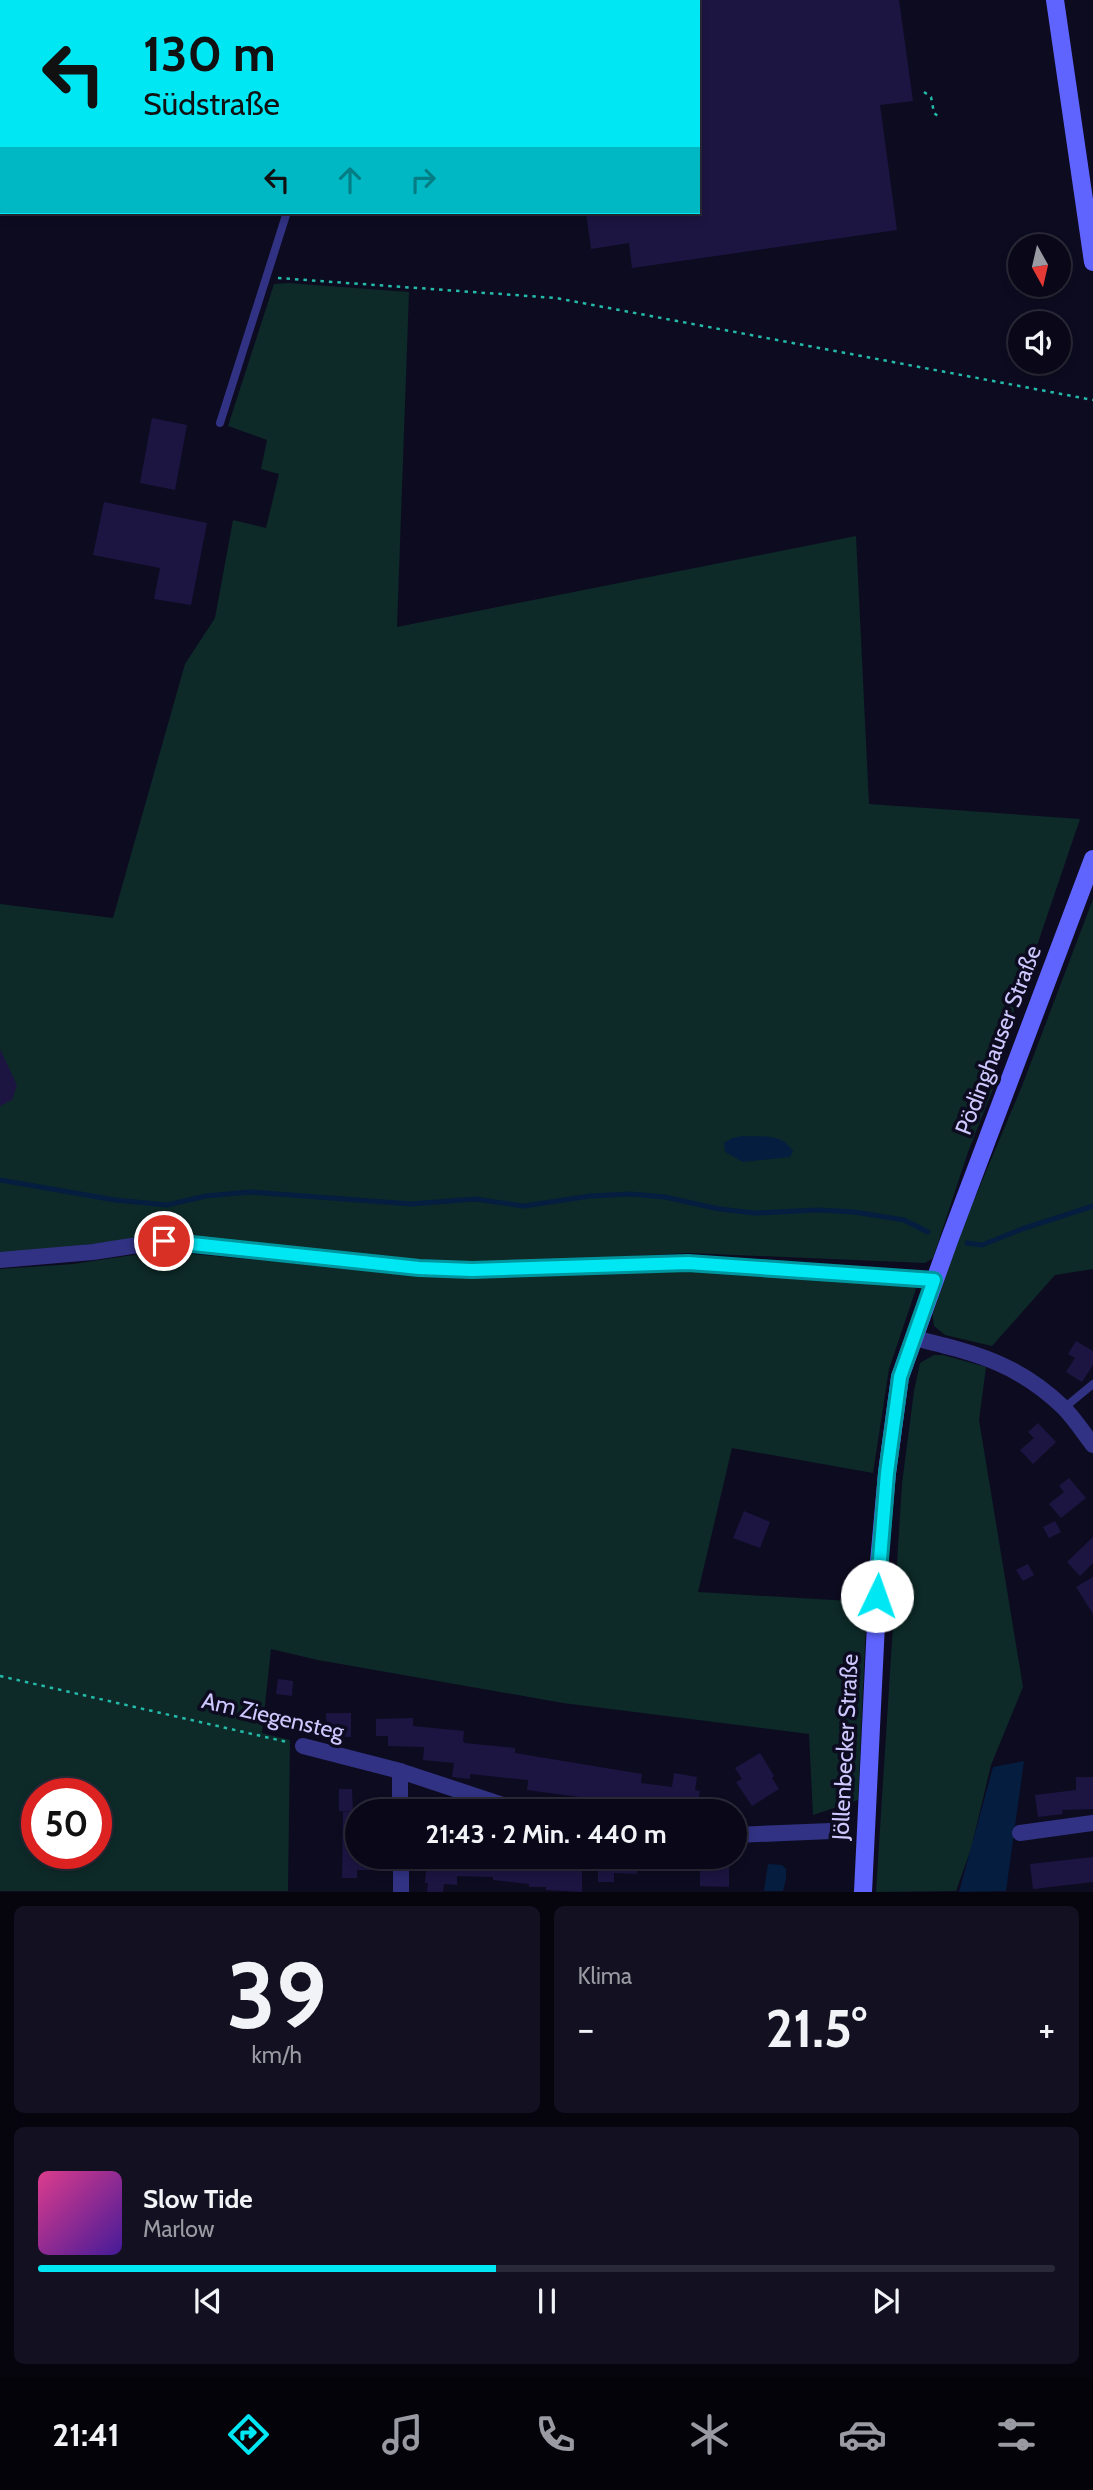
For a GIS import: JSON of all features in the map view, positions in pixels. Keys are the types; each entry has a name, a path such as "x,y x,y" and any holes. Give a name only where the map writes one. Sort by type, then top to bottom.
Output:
{"main road":[{"path":"1055,0 1093,262"},
{"name":"Pödinghauser Straße","path":"950,1238 1093,859"},
{"name":"Jöllenbecker Straße","path":"863,1892 878,1584 887,1473 900,1377 950,1238"}],"street":[{"path":"0,1260 93,1252 164,1241 419,1268 472,1270 688,1263 934,1280"},
{"path":"914,1338 980,1355 1011,1367 1035,1382 1064,1408 1093,1445"},
{"name":"Am Ziegensteg","path":"303,1746 400,1771 485,1799"},
{"path":"400,1771 400,1799"},
{"path":"1020,1833 1093,1823"},
{"path":"747,1834 831,1831"},
{"path":"401,1869 401,1892"}],"lane":[{"path":"220,423 286,214"},
{"path":"1064,1408 1093,1384"}],"path":[{"path":"924,92 931,97 934,113 939,117"},
{"path":"267,277 556,298 1093,400"},
{"name":"Am Ziegensteg","path":"0,1676 303,1746"}],"green space":[{"path":"274,284 409,292 397,627 856,536 869,804 1080,819 1025,981 987,1082 993,1089 968,1152 933,1258 925,1263 688,1253 470,1265 166,1235 25,1252 0,1252 0,904 113,918 185,664 215,618 233,520 266,528 279,474 261,469 267,440 228,426"},
{"path":"1093,899 1093,1269 1055,1275 992,1346 945,1335 934,1326 932,1312 958,1238 1022,1086"},
{"path":"160,1251 419,1275 502,1277 690,1266 909,1282 916,1289 889,1369 873,1473 732,1448 698,1592 867,1602 858,1800 813,1815 809,1734 563,1703 318,1660 271,1649 262,1733 290,1740 288,1891 0,1891 0,1269 73,1264"},
{"path":"934,1355 986,1367 979,1420 1023,1687 991,1765 971,1849 956,1891 876,1892 902,1484 920,1363"}],"water":[{"path":"742,1136 777,1139 793,1151 790,1157 743,1162 725,1152 724,1143"},
{"path":"1024,1761 1006,1891 959,1892 993,1767"},
{"path":"768,1864 782,1865 786,1869 783,1891 764,1891"}],"building":[{"path":"700,0 899,0 913,101 880,105 897,230 632,268 629,243 591,249 586,214 700,214"},
{"path":"152,418 187,425 175,490 140,483"},
{"path":"104,502 207,523 191,605 154,599 160,568 93,555"},
{"path":"0,1049 17,1085 12,1100 0,1106"},
{"path":"1076,1341 1093,1351 1093,1365 1082,1382 1066,1372 1075,1358 1068,1354"},
{"path":"1038,1423 1056,1442 1033,1464 1020,1450 1034,1438 1028,1432"},
{"path":"1069,1478 1086,1498 1061,1518 1049,1504 1064,1492 1059,1486"},
{"path":"744,1511 770,1522 760,1548 733,1538"},
{"path":"1055,1521 1061,1532 1049,1538 1043,1527"},
{"path":"1093,1537 1093,1563 1080,1576 1067,1562"},
{"path":"1028,1564 1034,1575 1023,1581 1016,1570"},
{"path":"1093,1577 1093,1614 1076,1587"},
{"path":"278,1679 293,1681 292,1696 276,1694"},
{"path":"326,1713 351,1713 351,1737 327,1736"},
{"path":"413,1718 413,1726 464,1731 465,1743 515,1748 515,1753 642,1774 641,1783 672,1787 674,1773 697,1777 695,1790 700,1791 698,1799 594,1799 527,1790 528,1780 470,1774 470,1779 452,1777 454,1763 423,1760 424,1747 388,1746 388,1736 376,1736 376,1719"},
{"path":"760,1753 779,1789 752,1806 736,1782 742,1779 735,1768"},
{"path":"1076,1777 1093,1777 1093,1809 1062,1810 1063,1814 1038,1817 1035,1795 1076,1790"},
{"path":"339,1789 352,1789 352,1799 345,1799 345,1811 339,1811"},
{"path":"345,1812 345,1869 374,1870 357,1870 357,1878 342,1878"},
{"path":"1093,1857 1093,1882 1033,1889 1030,1864"},
{"path":"426,1869 582,1871 582,1892 546,1890 546,1887 529,1887 529,1884 493,1880 493,1877 457,1876 457,1885 444,1884 443,1892 427,1892 428,1883 425,1883"},
{"path":"598,1869 637,1869 637,1874 614,1873 614,1882 598,1882"},
{"path":"700,1869 729,1869 729,1887 700,1886"}],"waterway":[{"path":"0,1180 115,1200 167,1205 206,1196 250,1192 411,1204 475,1199 524,1206 590,1196 631,1194 665,1197 719,1209 755,1213 819,1210 854,1212 904,1220 928,1232"},
{"path":"967,1243 982,1245 1093,1206"}],"route":[{"path":"164,1241 419,1268 472,1270 688,1263 934,1280 900,1377 887,1473 877,1596"}]}
